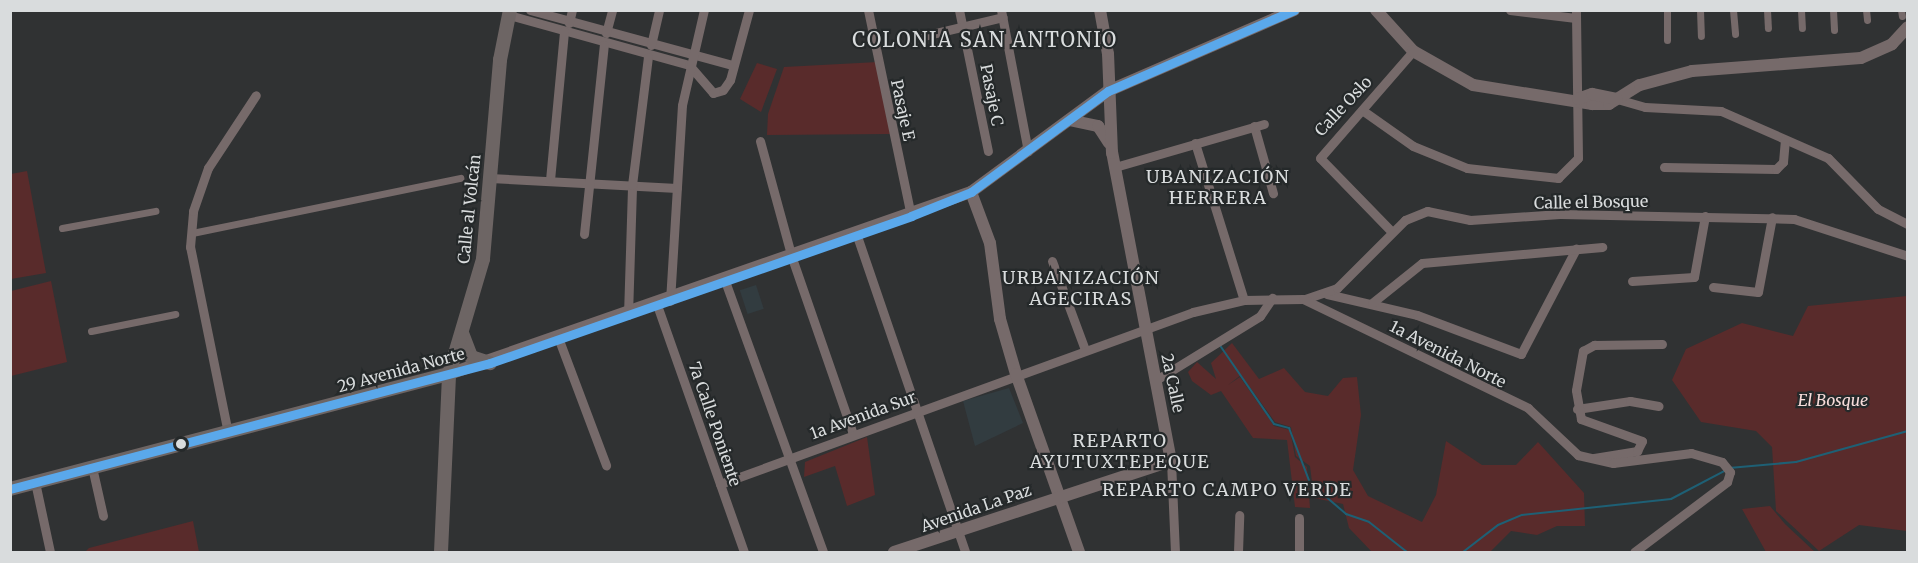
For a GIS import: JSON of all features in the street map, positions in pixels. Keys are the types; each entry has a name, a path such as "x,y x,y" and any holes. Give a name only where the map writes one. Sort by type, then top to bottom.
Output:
{"main road":[{"name":"Calle al Volcán","path":"441,552 449,374 483,259 509,13"},
{"path":"462,333 471,357 490,363"},
{"name":"29 Avenida Norte","path":"10,489 449,374"}],"street":[{"path":"530,10 651,45 690,60 703,87 713,93 723,90 749,10"},
{"path":"569,22 572,10"},
{"path":"606,33 612,10"},
{"path":"651,45 659,10"},
{"path":"670,301 676,188 690,60 704,10"},
{"name":"Pasaje E","path":"868,10 911,216"},
{"name":"Pasaje C","path":"959,10 988,151"},
{"path":"1100,10 1112,153"},
{"path":"1376,10 1413,51 1491,92 1578,99 1600,104 1617,99 1640,85 1692,71 1861,58 1892,44 1903,18"},
{"path":"1362,110 1413,146 1467,168 1558,178 1578,159 1576,14 1510,10"},
{"path":"1667,10 1667,40"},
{"path":"1700,10 1701,36"},
{"path":"1734,10 1735,34"},
{"path":"1767,10 1768,28"},
{"path":"1801,10 1802,28"},
{"path":"1833,10 1834,30"},
{"path":"1866,10 1867,20"},
{"name":"29 Avenida Norte","path":"449,374 559,340 857,236 971,192 1108,91 1289,11"},
{"path":"509,13 604,45 648,57 733,65"},
{"path":"919,37 1002,14 1028,151"},
{"path":"541,25 544,15"},
{"path":"550,180 564,32"},
{"path":"584,234 592,183 604,45"},
{"name":"Calle Oslo","path":"1392,232 1321,165 1327,144 1362,110 1413,51"},
{"path":"628,315 632,185 648,57"},
{"path":"228,433 199,304 192,233 208,168 256,95"},
{"path":"1617,99 1645,107 1714,108 1828,158 1878,209 1908,224"},
{"path":"1069,120 1098,126 1112,153"},
{"path":"1115,167 1264,124"},
{"path":"1254,126 1273,193"},
{"path":"1664,167 1776,169 1783,162 1785,140"},
{"path":"760,141 792,258 853,434"},
{"path":"1195,143 1244,300"},
{"name":"2a Calle","path":"1112,153 1171,461 1175,552"},
{"path":"490,177 676,188"},
{"path":"192,233 460,178"},
{"path":"971,192 990,243 1000,319 1016,374 1079,552"},
{"path":"62,228 155,211"},
{"name":"Calle el Bosque","path":"1303,300 1327,294 1350,278 1392,232 1427,211 1470,220 1560,214 1794,219 1908,256"},
{"path":"1632,282 1694,277 1705,216"},
{"path":"1713,288 1758,292 1772,218"},
{"path":"857,236 919,410 965,552"},
{"path":"1372,303 1422,263 1602,247"},
{"path":"1327,294 1372,303 1521,354 1576,249"},
{"path":"1052,261 1084,347"},
{"path":"725,281 823,552"},
{"path":"1156,380 1260,316 1272,298"},
{"name":"1a Avenida Norte","path":"1016,374 1084,347 1244,300 1272,298 1303,300 1528,408 1569,449 1588,459 1613,463 1690,453 1722,462 1730,472 1719,489 1634,552"},
{"name":"7a Calle Poniente","path":"657,305 744,552"},
{"path":"91,331 175,315"},
{"path":"559,340 606,465"},
{"path":"1588,459 1636,452 1642,441 1586,424 1577,409 1583,351 1594,345 1662,344"},
{"name":"1a Avenida Sur","path":"720,483 1016,374"},
{"path":"1577,409 1630,401 1659,406"},
{"name":"Avenida La Paz","path":"894,552 1171,461"},
{"path":"92,467 103,516"},
{"path":"35,482 50,552"},
{"path":"1238,552 1239,515"},
{"path":"1299,518 1299,552"}],"shaded area":[{"path":"756,285 764,309 748,314 740,290"},
{"path":"1009,388 1023,423 975,446 963,401"}],"green space":[{"path":"878,62 890,134 767,135 768,114 784,67"},
{"path":"757,63 777,69 761,112 740,99"},
{"path":"27,171 46,273 11,279 11,174"},
{"path":"51,281 67,362 11,376 11,291"},
{"name":"El Bosque","path":"1907,296 1907,531 1859,525 1819,551 1776,511 1772,447 1756,431 1701,422 1672,380 1686,349 1742,323 1793,336 1808,306"},
{"path":"1232,343 1259,379 1284,368 1305,392 1328,396 1343,378 1357,377 1361,415 1353,470 1368,496 1422,522 1436,495 1446,441 1482,465 1516,465 1538,442 1584,493 1585,526 1557,526 1537,535 1511,531 1490,552 1372,552 1349,528 1343,504 1314,498 1310,466 1296,456 1291,427 1275,422 1241,375 1228,385 1240,377 1274,426 1290,430 1295,457 1307,467 1310,508 1295,507 1287,440 1253,438 1221,391 1211,395 1192,381 1188,372 1197,362 1216,379 1211,363"},
{"path":"867,437 875,495 847,506 835,466 804,477 805,462"},
{"path":"1770,506 1785,524 1815,552 1766,552 1742,509"},
{"path":"193,521 199,552 85,552 89,548"}],"waterway":[{"path":"1219,344 1274,424 1289,428 1310,483 1346,514 1369,522 1407,552"},
{"path":"1729,468 1796,462 1908,431"},
{"path":"1463,552 1498,525 1522,515 1671,499 1724,471"}],"transit line":[{"path":"10,489 490,363 911,216 971,192 1108,91 1294,10"}],"district":[{"name":"COLONIA SAN ANTONIO","path":"985,39"},
{"name":"UBANIZACIÓN HERRERA","path":"1218,188"},
{"name":"URBANIZACIÓN AGECIRAS","path":"1081,289"},
{"name":"REPARTO AYUTUXTEPEQUE","path":"1120,452"},
{"name":"REPARTO CAMPO VERDE","path":"1227,490"}]}
